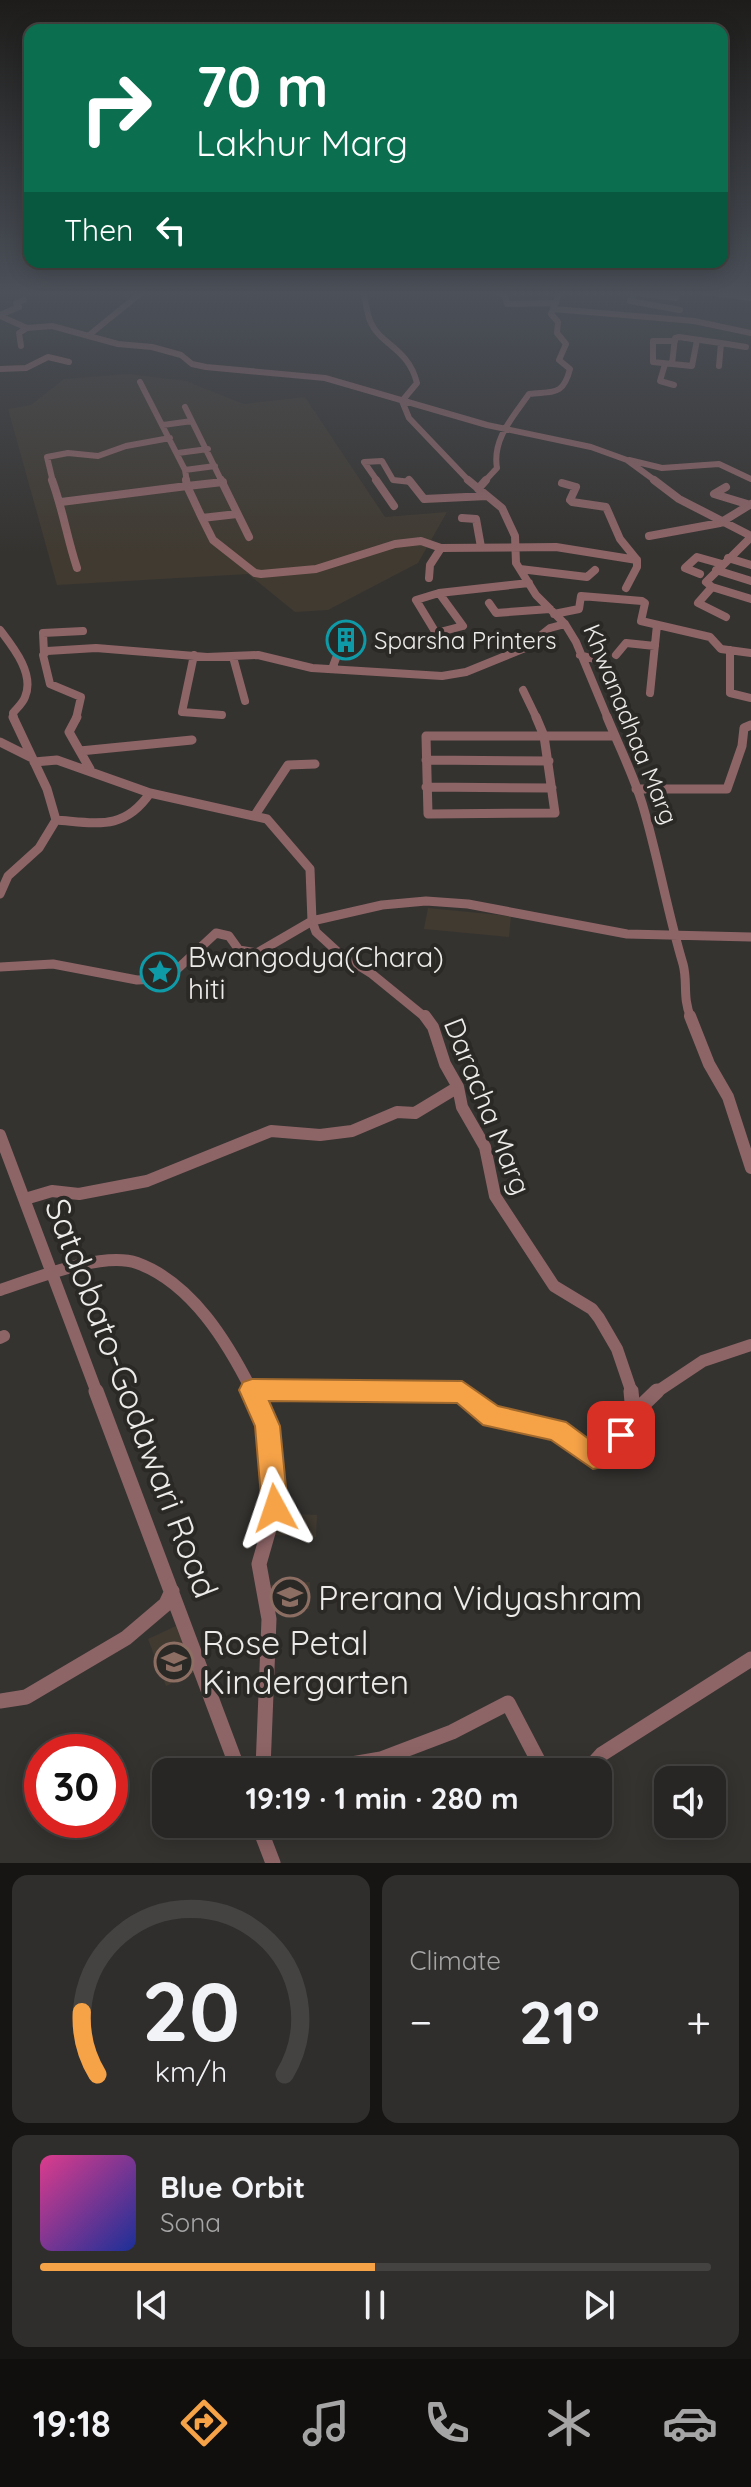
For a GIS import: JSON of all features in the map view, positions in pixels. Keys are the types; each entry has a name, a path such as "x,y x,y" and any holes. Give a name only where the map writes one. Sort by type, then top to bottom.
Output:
{"street":[{"path":"328,379 506,428 591,447 627,460 665,468 719,464 751,479"},
{"path":"402,401 417,379"},
{"path":"478,489 497,468 494,452 529,394 561,390 568,379"},
{"path":"661,379 674,385"},
{"path":"140,382 178,453 187,486 208,534 216,544 255,573 336,563 395,542 430,542 441,548 556,547 637,560"},
{"name":"Khwanadhaa Marg","path":"402,401 409,418 466,480 502,508 515,536 514,546 520,569 552,612 565,624 580,655 636,789 657,857 672,934 684,968 684,1001 709,1064 728,1097 751,1168"},
{"path":"185,407 249,537"},
{"path":"163,425 192,421"},
{"path":"77,568 64,531 61,502 47,457 68,453 98,456 126,446 170,438"},
{"path":"178,453 208,449"},
{"path":"627,460 679,499 751,537 705,583 751,599"},
{"path":"394,506 364,462 382,461 393,480 409,480 424,499 487,496"},
{"path":"185,470 215,466"},
{"path":"61,502 223,482"},
{"path":"562,483 576,487 570,500 572,502 606,507 620,539 637,560 637,567 626,588"},
{"path":"726,487 714,494 749,508"},
{"path":"649,536 720,523 749,508"},
{"path":"202,518 237,514"},
{"path":"462,518 476,519 481,547"},
{"path":"429,578 430,565 441,548"},
{"path":"700,574 685,568 695,558 722,564 751,565"},
{"path":"722,564 751,581"},
{"path":"520,569 587,577 595,570"},
{"path":"439,593 462,626 433,631 416,600 418,597 439,593 529,583"},
{"path":"712,587 698,605 726,617"},
{"path":"489,603 496,613 579,609 581,596 642,601 645,605 640,620 710,637 717,647 751,653"},
{"path":"44,653 96,648 233,657 258,655 297,665 332,669 454,675 525,648 550,628 565,624"},
{"path":"650,693 657,625"},
{"path":"0,630 14,648 26,676 26,695 13,713 47,789 56,820 39,848 8,876 0,894"},
{"path":"83,631 43,633 44,674 49,685 81,697 80,711 69,732 90,769"},
{"path":"616,655 626,643 655,646"},
{"path":"332,669 339,650"},
{"path":"730,650 730,693 751,698"},
{"path":"194,655 182,712 222,715"},
{"path":"580,655 594,659 609,672"},
{"path":"233,657 245,701"},
{"path":"26,676 44,674"},
{"path":"523,690 544,735 555,813 428,814 425,738 431,735 544,735 614,736"},
{"path":"636,789 727,789 742,746 744,728 751,725"},
{"path":"80,751 192,740"},
{"path":"0,742 33,760 50,759 90,769 150,793 255,815 275,826 287,845 310,869 312,921"},
{"path":"426,760 549,761"},
{"path":"255,815 288,765 315,764"},
{"path":"426,787 552,788"},
{"path":"56,820 94,824 121,820 137,812 150,793"},
{"path":"0,967 53,964 137,980 157,979 172,974 212,934 229,936 239,950 257,953 312,921 382,905 426,901 468,904 627,934 751,937"},
{"name":"Daracha Marg","path":"312,921 324,941 424,1015 433,1027 445,1064 458,1087 462,1107 485,1147 489,1177 500,1205 554,1286 592,1309 599,1318 617,1349 633,1397 633,1413"},
{"path":"25,1199 52,1191 79,1194 147,1181 271,1131 320,1135 352,1131 397,1112 415,1113 458,1087"},
{"name":"Satdobato-Godawari Road","path":"0,1135 234,1758"},
{"path":"0,1290 51,1273 109,1261 136,1263 156,1272 183,1291 210,1322 252,1390 267,1426 275,1508 259,1564 269,1619 264,1758"},
{"path":"252,1390 462,1392 492,1417 557,1430 593,1457 609,1456 633,1413 700,1363 722,1352 751,1345"},
{"path":"0,1701 26,1697 126,1638 166,1604 172,1591"},
{"path":"598,1758 751,1659"},
{"path":"384,1758 452,1732 508,1703 537,1758"},
{"path":"263,1838 273,1863"}],"shaded area":[{"path":"64,379 186,381 244,404 305,397 385,517 447,512 418,563 328,610 295,612 248,574 57,585 8,409 31,405"},
{"path":"428,908 511,916 509,937 424,929"},
{"name":"Prerana Vidyashram","path":"276,1513 317,1515 316,1537 273,1535"},
{"name":"Prerana Vidyashram","path":"310,1582 309,1609 272,1611 268,1585"},
{"name":"Rose Petal Kindergarten","path":"176,1626 195,1672 166,1686 148,1639"}],"place":[{"name":"Sparsha Printers","path":"346,640"},
{"name":"Bwangodya(Chara) hiti","path":"160,972"},
{"name":"Prerana Vidyashram","path":"290,1597"},
{"name":"Rose Petal Kindergarten","path":"174,1662"}],"route":[{"path":"275,1508 267,1426 252,1390 462,1392 492,1417 557,1430 593,1457 609,1456 621,1435"}]}
